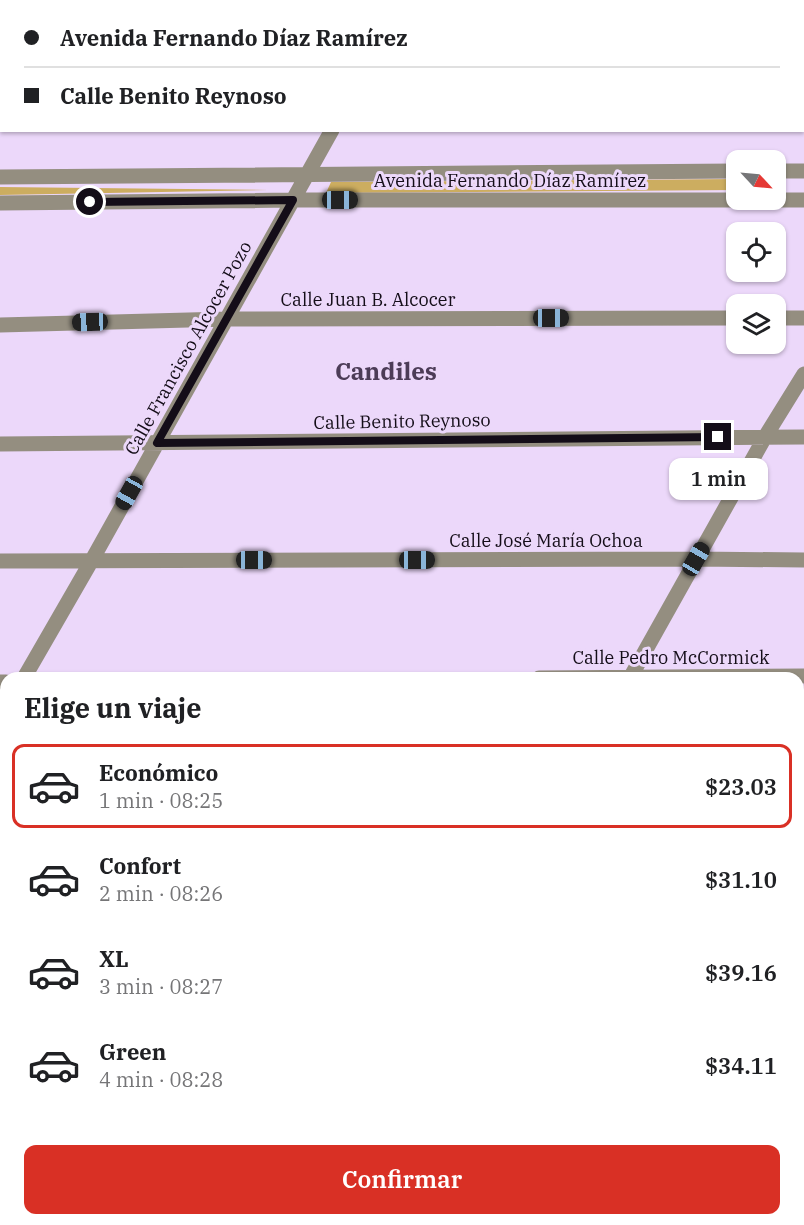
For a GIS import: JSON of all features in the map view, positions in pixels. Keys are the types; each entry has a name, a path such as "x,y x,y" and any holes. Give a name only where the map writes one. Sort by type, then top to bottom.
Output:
{"street":[{"name":"Calle Francisco Alcocer Pozo","path":"27,672 331,132"},
{"name":"Avenida Fernando Díaz Ramírez","path":"0,177 726,171"},
{"path":"786,171 804,171"},
{"name":"Avenida Fernando Díaz Ramírez","path":"0,203 293,200 804,200"},
{"name":"Calle Juan B. Alcocer","path":"0,325 226,319 726,318"},
{"path":"786,318 804,318"},
{"path":"633,672 765,437 804,374"},
{"name":"Calle Benito Reynoso","path":"0,444 804,437"},
{"name":"Calle José María Ochoa","path":"0,561 804,560"}],"shaded area":[{"path":"726,179 726,190 326,193 331,182"},
{"path":"0,187 268,190 0,195"}],"district":[{"name":"Candiles","path":"386,371"}],"route":[{"path":"90,202 293,200 157,443 718,437"}]}
